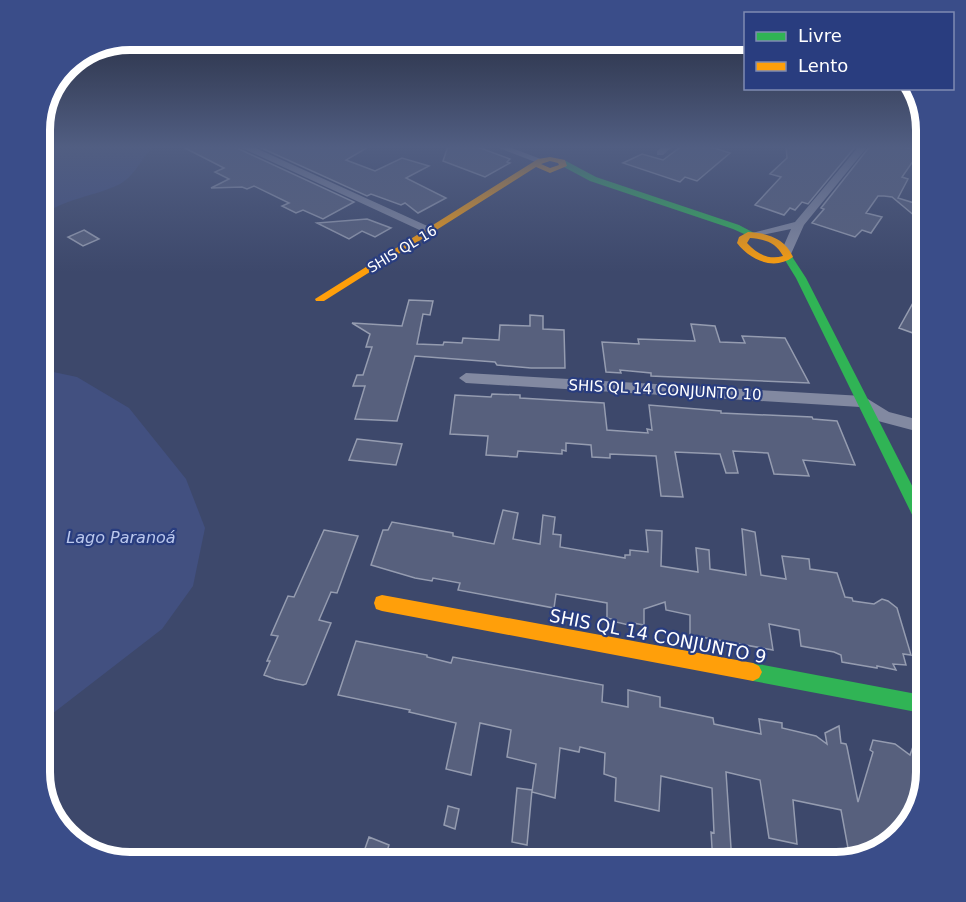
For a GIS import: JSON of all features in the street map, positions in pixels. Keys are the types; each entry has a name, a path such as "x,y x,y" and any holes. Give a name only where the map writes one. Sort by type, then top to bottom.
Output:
{"street":[{"path":"336,188 430,231"},
{"name":"SHIS QL 16","path":"320,299 499,188"},
{"path":"620,188 736,227 750,238 778,243 788,255 916,508"},
{"path":"767,261 778,261 788,255 799,224 829,188"},
{"path":"750,238 799,224"},
{"path":"750,238 752,254 767,261 809,297"},
{"name":"SHIS QL 14 CONJUNTO 10","path":"466,378 863,402"},
{"path":"863,402 884,417 916,425"},
{"name":"SHIS QL 14 CONJUNTO 9","path":"382,603 916,703"}],"water":[{"path":"50,188 112,188 69,202 50,210"},
{"name":"Lago Paranoá","path":"50,371 77,377 129,408 186,479 205,528 193,586 162,629 50,716"}],"building":[{"path":"258,188 324,188 354,202 323,219 303,210 296,213 282,206 289,203"},
{"path":"350,188 426,188 446,198 418,213 405,203 401,205 371,194 367,196"},
{"path":"771,188 821,188 808,204 802,202 795,210 790,208 784,215 755,205"},
{"path":"837,188 903,188 898,198 916,204 916,217 892,197 878,196 866,213 882,217 871,233 862,230 855,237 812,223 824,209 821,208"},
{"path":"367,219 391,228 375,237 362,231 349,239 317,223"},
{"path":"84,230 99,239 83,246 68,237"},
{"path":"409,300 433,301 430,315 423,314 417,344 462,343 463,338 499,340 500,325 530,326 530,315 543,316 543,329 564,330 565,368 531,368 497,365 495,362 415,356 397,421 355,419 365,386 353,386 357,375 363,375 372,347 366,347 370,334 352,323 402,326"},
{"path":"913,303 916,304 916,334 899,328"},
{"path":"691,324 715,326 720,342 745,343 742,336 785,338 809,383 651,376 651,373 620,370 621,373 606,372 602,342 639,344 638,339 695,341"},
{"path":"492,394 604,403 607,430 648,433 647,429 652,430 649,405 721,411 721,413 812,417 813,419 837,421 855,465 803,460 809,476 774,474 768,453 733,451 738,473 726,473 720,454 675,452 683,497 661,496 656,456 610,454 610,458 592,457 591,445 566,443 566,451 562,450 562,454 518,451 517,457 486,455 488,436 450,434 455,395 491,397"},
{"path":"357,439 402,444 396,465 349,460"},
{"path":"503,510 518,513 513,539 540,544 543,515 555,517 553,534 561,535 560,547 625,558 625,555 630,555 630,550 648,552 646,530 662,531 661,566 698,572 696,548 709,550 710,569 746,575 742,529 755,532 761,575 786,579 782,556 809,559 810,569 837,573 845,597 852,598 853,601 874,604 882,599 897,608 911,655 903,654 906,665 893,664 896,670 865,666 842,662 841,655 834,652 801,646 799,630 769,624 773,650 690,635 690,615 666,610 665,602 644,609 644,625 633,623 633,626 607,618 607,603 556,594 554,608 458,590 460,583 433,578 432,581 415,578 371,565 383,530 388,530 392,522 453,533 453,536 494,544"},
{"path":"324,530 358,536 337,593 331,592 319,620 331,623 306,684 264,675 270,661 267,661 278,636 271,635 288,596 294,597"},
{"path":"356,641 427,655 427,657 451,663 453,657 603,685 602,702 628,707 628,690 660,697 660,707 713,718 714,724 761,734 759,719 782,723 782,728 816,736 827,744 825,733 839,726 841,743 846,744 847,747 858,802 873,752 870,750 873,740 895,744 910,755 914,744 916,745 915,788 903,817 893,829 881,839 867,846 849,851 841,810 793,800 797,844 769,838 760,780 726,772 731,852 712,852 712,788 661,776 659,811 615,801 616,778 604,774 605,753 580,747 579,752 560,748 555,798 532,792 536,764 507,757 511,730 480,723 471,775 446,769 456,723 409,712 410,710 338,695"},
{"path":"517,788 532,790 527,845 512,842"},
{"path":"448,806 459,809 455,829 444,825"},
{"path":"369,837 389,845 387,852 364,852"}],"traffic: fast":[{"path":"620,188 736,227 753,235"},
{"path":"788,257 801,278 916,508"},
{"path":"753,672 916,703"}],"traffic: slow":[{"path":"320,299 498,188"},
{"path":"748,235 772,240 782,246 788,257 768,260 751,253 742,243 742,239 748,235"},
{"path":"382,603 753,672"}]}
